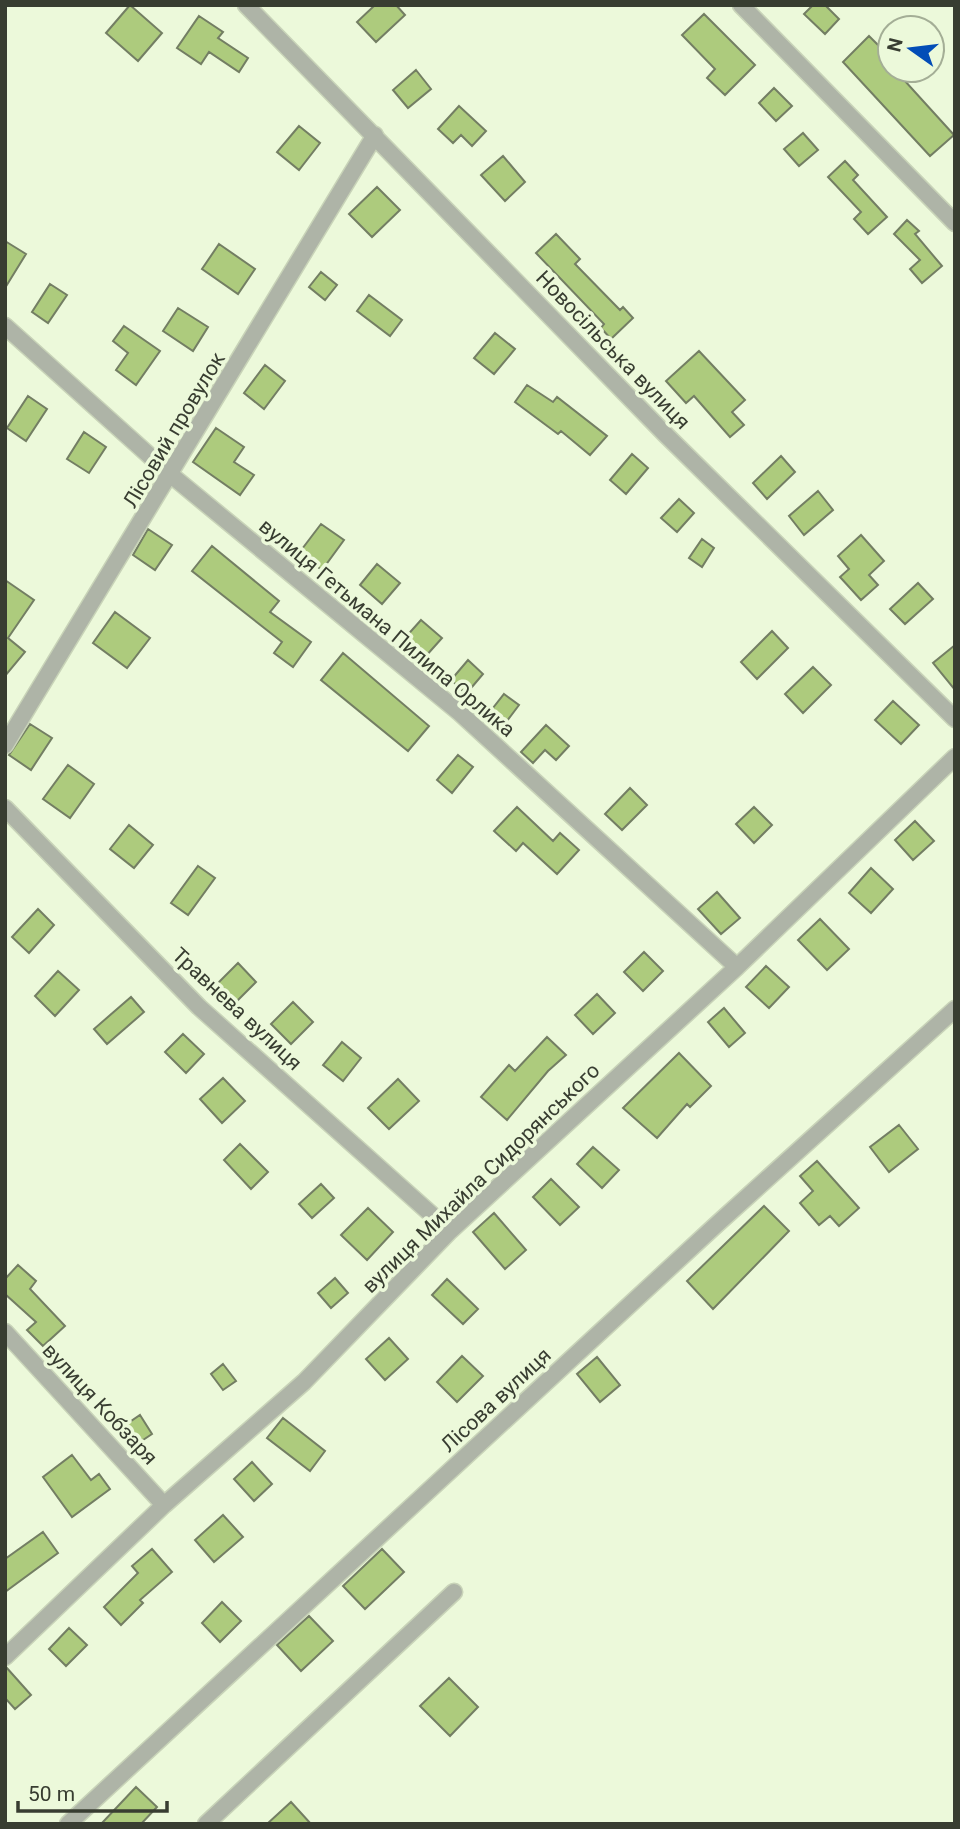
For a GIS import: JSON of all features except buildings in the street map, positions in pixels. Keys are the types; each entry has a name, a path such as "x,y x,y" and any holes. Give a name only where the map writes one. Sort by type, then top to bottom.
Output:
{"street":[{"name":"Новосільська вулиця","path":"246,5 666,435 955,719"},
{"path":"741,5 955,223"},
{"name":"Лісовий провулок","path":"5,745 375,135"},
{"name":"вулиця Гетьмана Пилипа Орлика","path":"5,326 171,475 460,713 737,967"},
{"name":"вулиця Михайла Сидорянського","path":"5,1657 164,1505 304,1382 450,1231 737,967 955,757"},
{"name":"Травнева вулиця","path":"5,808 199,1007 450,1231"},
{"name":"Лісова вулиця","path":"68,1824 706,1234 955,1009"},
{"name":"вулиця Кобзаря","path":"5,1332 164,1505"},
{"path":"206,1824 454,1592"}]}
